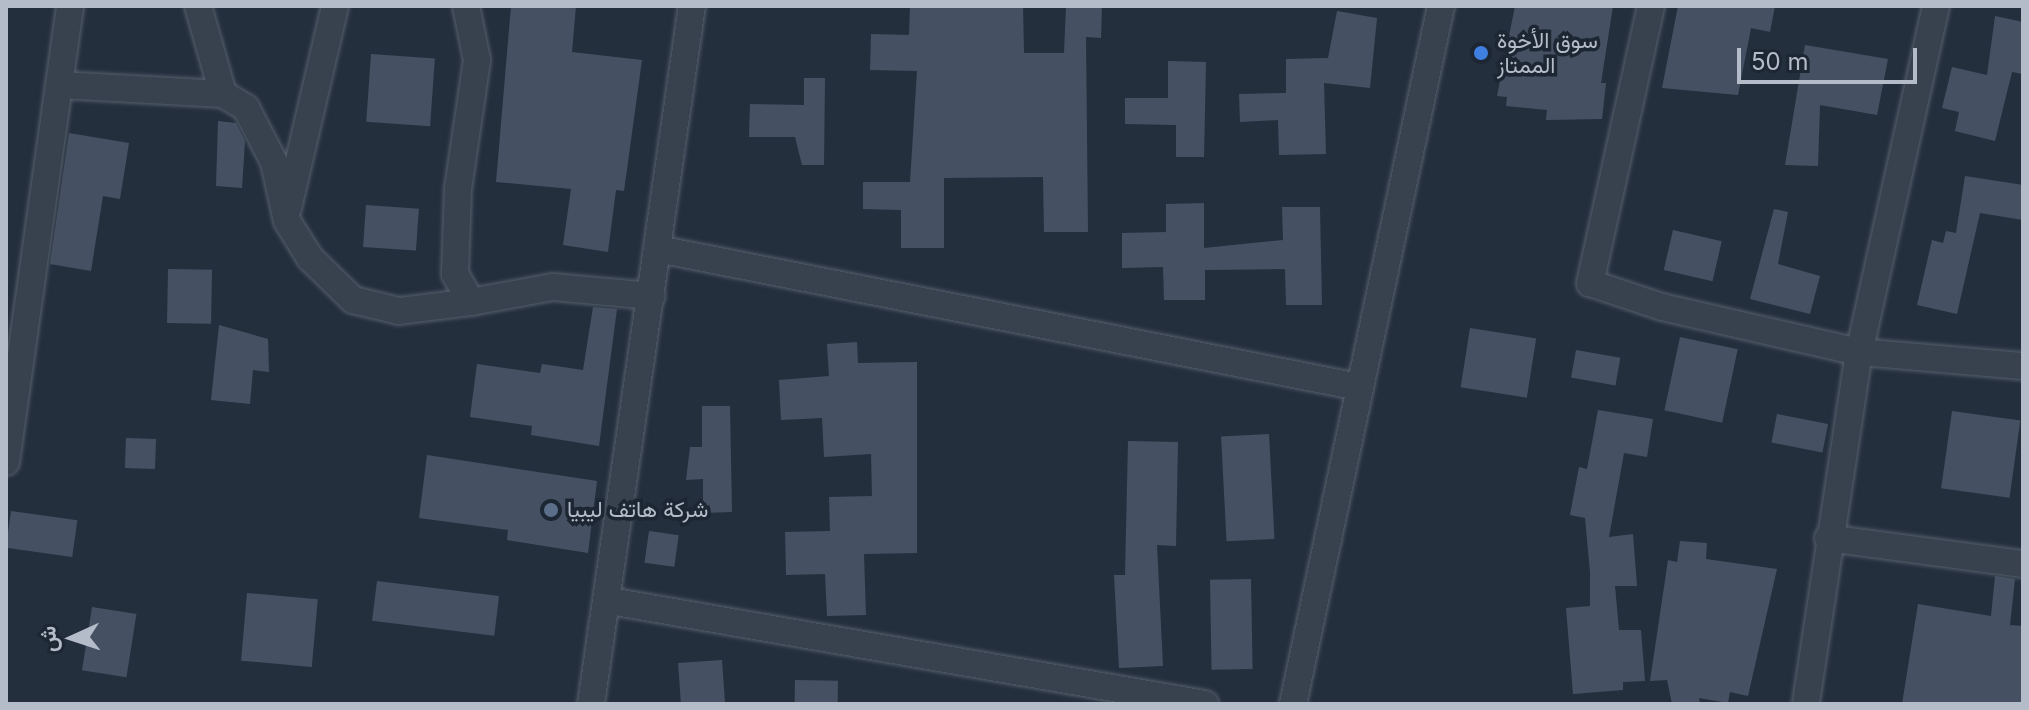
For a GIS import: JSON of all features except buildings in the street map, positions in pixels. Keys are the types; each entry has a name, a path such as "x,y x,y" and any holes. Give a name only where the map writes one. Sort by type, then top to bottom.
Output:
{"street":[{"path":"6,462 70,6"},
{"path":"198,6 223,94"},
{"path":"286,216 335,6"},
{"path":"466,6 477,60 458,188 455,274 471,302"},
{"path":"591,704 610,601 692,6"},
{"path":"1293,704 1441,6"},
{"path":"1651,6 1590,283 1676,311 1859,352 2023,366"},
{"path":"1806,704 1828,538 1859,352 1936,6"},
{"path":"60,85 223,94 246,108 274,162 286,216 310,258 353,300 399,311 553,287 652,296"},
{"path":"658,249 1359,387"},
{"path":"1828,538 2023,564"},
{"path":"610,601 1205,704"}],"place":[{"name":"سوق الأخوة الممتاز","path":"1481,53"},
{"name":"شركة هاتف ليبيا","path":"551,510"}]}
